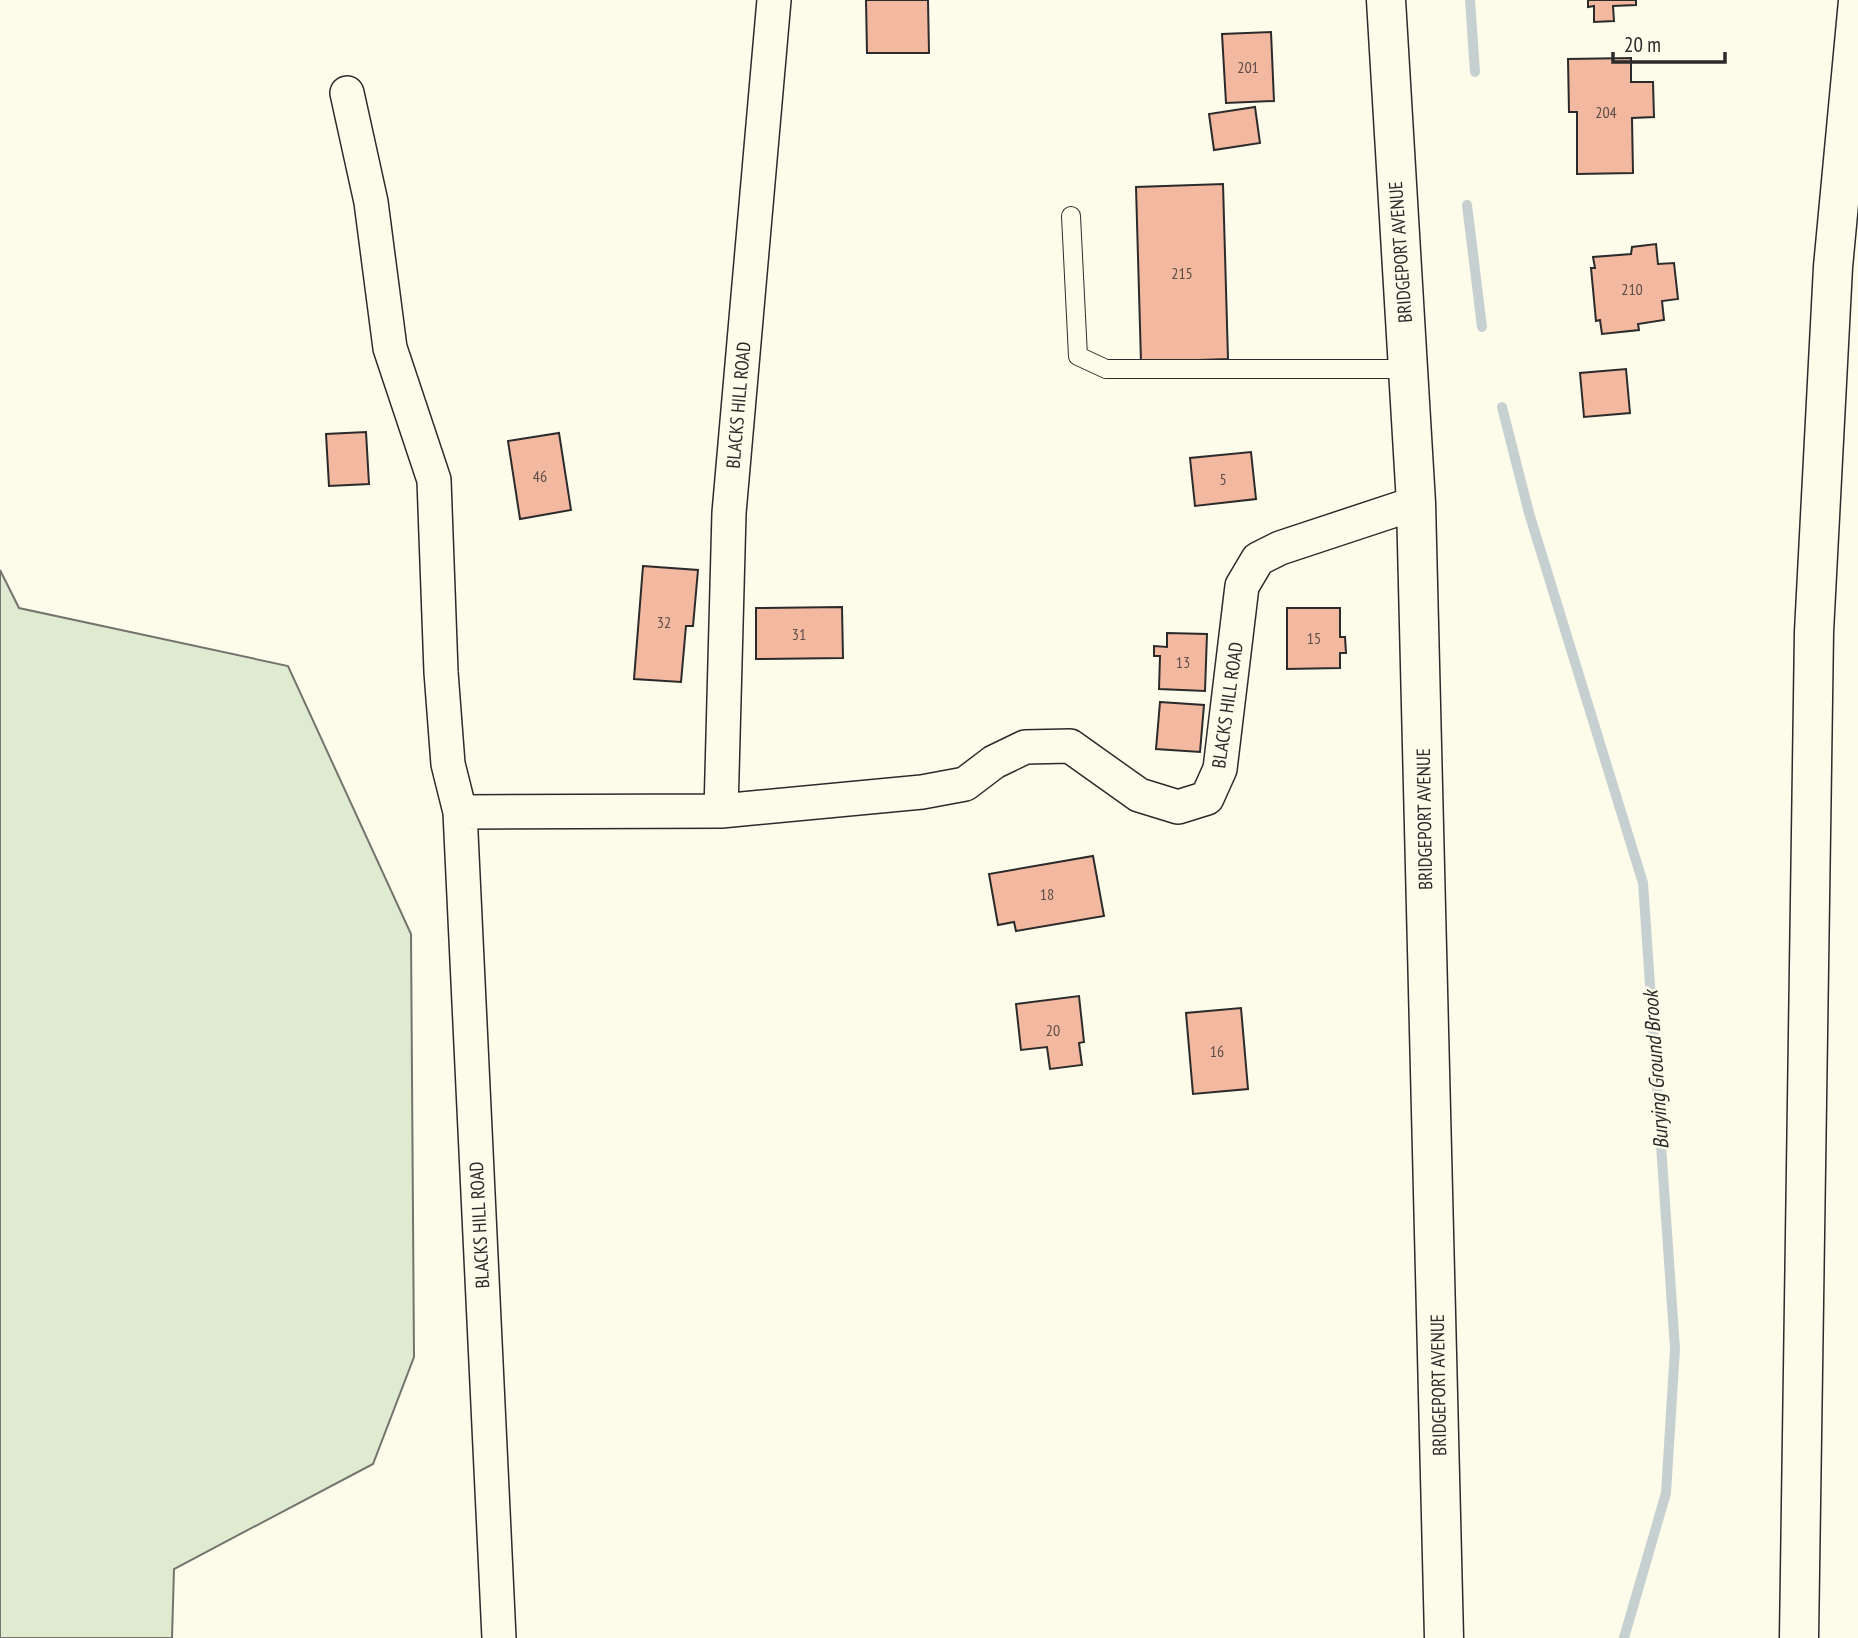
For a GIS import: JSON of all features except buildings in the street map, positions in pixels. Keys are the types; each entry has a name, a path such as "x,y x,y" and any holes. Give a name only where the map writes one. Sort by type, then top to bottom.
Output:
{"main road":[{"name":"BRIDGEPORT AVENUE","path":"1386,0 1416,503 1444,1638"},
{"path":"1799,1638 1814,632 1833,267 1858,1"}],"street":[{"name":"BLACKS HILL ROAD","path":"721,811 729,513 774,0"},
{"name":"BLACKS HILL ROAD","path":"347,93 372,202 390,348 434,480 441,672 449,765 460,812 499,1638"},
{"name":"BLACKS HILL ROAD","path":"460,812 721,811 922,792 965,784 994,762 1025,747 1070,746 1139,795 1178,807 1207,798 1220,769 1242,586 1258,559 1280,548 1416,503"}],"lane":[{"path":"1071,216 1078,356 1106,369 1408,369"}],"green space":[{"path":"0,570 19,608 288,666 411,934 414,1357 373,1464 174,1569 172,1638 0,1638"}],"waterway":[{"path":"1470,0 1475,72"},
{"path":"1467,205 1482,327"},
{"name":"Burying Ground Brook","path":"1502,407 1529,513 1643,883 1675,1349 1666,1493 1624,1638"}]}
